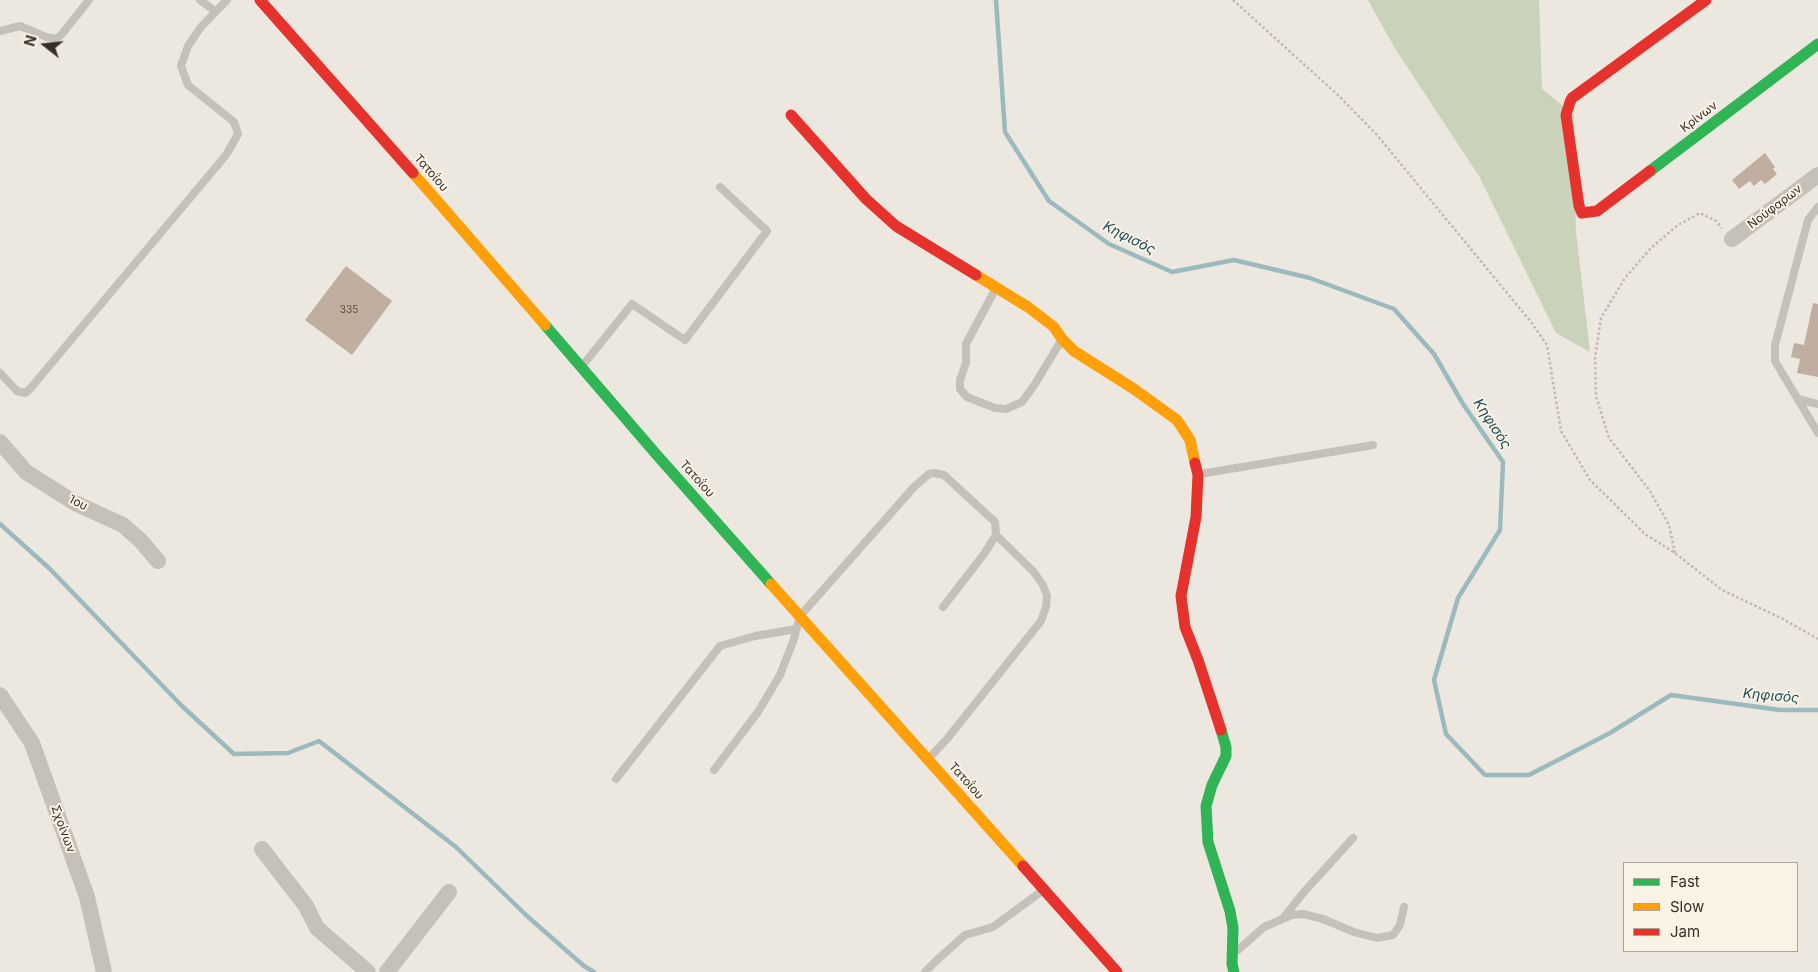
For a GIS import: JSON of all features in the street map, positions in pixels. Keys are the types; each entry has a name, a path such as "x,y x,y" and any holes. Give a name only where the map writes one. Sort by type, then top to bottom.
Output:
{"street":[{"name":"Τατοΐου","path":"260,0 800,616 1117,972"},
{"name":"Κρίνων","path":"1706,0 1572,98 1566,115 1579,206 1582,212 1597,211 1818,44"},
{"path":"791,115 866,199 896,226 1028,307 1054,327 1062,339 1074,351 1134,389 1177,420 1190,440 1198,475 1196,517 1181,596 1185,627 1198,660 1226,747 1226,756 1212,785 1206,806 1208,842 1230,911 1233,928 1232,964 1234,972"},
{"name":"Νούφαρων","path":"1732,239 1818,175"},
{"name":"Ίου","path":"0,442 26,472 75,502 123,525 141,541 158,561"},
{"name":"Σχοίνων","path":"0,695 32,743 87,897 104,972"},
{"path":"262,849 306,906 316,928 368,972"},
{"path":"387,972 449,892"}],"lane":[{"path":"0,31 20,26 46,37 56,39 89,0"},
{"path":"200,0 215,12"},
{"path":"0,373 17,391 25,393 29,390 226,155 238,134 234,122 188,85 181,66 188,46 201,27 226,0"},
{"path":"582,367 632,304 685,340 767,231 720,186"},
{"path":"1818,207 1808,220 1775,345 1775,361 1818,433"},
{"path":"996,287 966,344 966,363 960,380 960,389 967,398 995,408 1006,409 1022,402 1062,339"},
{"path":"1798,399 1818,404"},
{"path":"1198,475 1373,446"},
{"path":"714,770 758,712 780,675 800,616 907,494 929,474 944,475 995,522 996,535 984,554 943,607"},
{"path":"928,760 947,739 1041,620 1046,607 1047,596 1043,585 1033,571 996,535"},
{"path":"616,779 720,646 755,636 796,629"},
{"path":"1283,918 1353,838"},
{"path":"925,972 965,935 993,927 1044,889"},
{"path":"1232,955 1264,927 1292,915 1303,914 1323,919 1354,932 1377,938 1393,935 1400,925 1404,907"}],"path":[{"path":"1233,0 1339,96 1377,135 1531,322 1547,345 1561,430 1590,480 1645,534 1675,553 1722,590 1783,619 1818,639"},
{"path":"1675,553 1669,525 1650,491 1609,438 1596,396 1595,358 1602,318 1625,278 1651,248 1678,225 1700,213 1716,221 1732,239"}],"green space":[{"path":"1368,0 1539,0 1542,89 1574,115 1576,232 1590,352 1556,333 1479,176 1394,47"}],"building":[{"path":"1765,153 1775,167 1773,169 1777,174 1765,184 1761,180 1754,186 1750,181 1739,189 1732,180"},
{"path":"346,266 392,301 352,355 305,320"},
{"path":"1813,303 1818,304 1818,377 1797,373 1800,359 1791,357 1794,343 1804,345"}],"waterway":[{"name":"Κηφισός","path":"996,0 1005,132 1049,201 1109,244 1172,272 1234,260 1310,278 1394,309 1434,354 1463,404 1503,462 1500,530 1458,598 1434,680 1446,734 1485,775 1529,775 1610,733 1671,695 1780,710 1818,710"},
{"path":"0,524 50,569 182,706 234,754 288,753 319,741 456,847 527,916 584,966 594,972"}],"traffic: fast":[{"path":"1650,171 1818,44"},
{"path":"545,325 771,584"},
{"path":"1221,730 1226,747 1226,756 1212,785 1206,806 1208,842 1230,911 1233,928 1232,964 1234,972"}],"traffic: slow":[{"path":"413,173 545,325"},
{"path":"976,275 1028,307 1054,327 1062,339 1074,351 1134,389 1177,420 1190,440 1195,463"},
{"path":"771,584 1023,866"}],"traffic: jam":[{"path":"260,0 413,173"},
{"path":"1650,171 1597,211 1582,213 1579,206 1566,115 1570,102 1572,98 1706,0"},
{"path":"791,115 866,199 896,226 976,275"},
{"path":"1195,463 1198,475 1196,517 1181,596 1185,627 1221,730"},
{"path":"1023,866 1117,972"}]}
